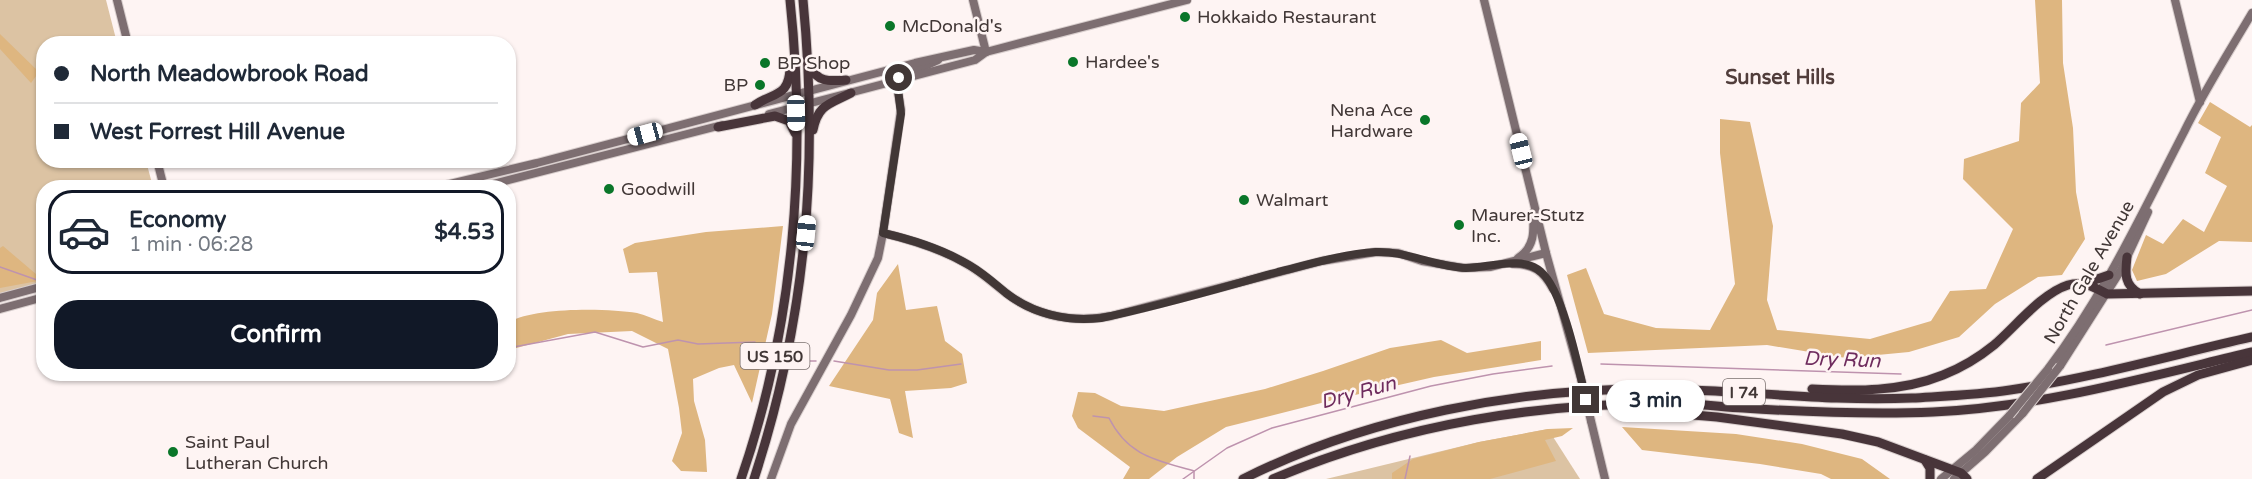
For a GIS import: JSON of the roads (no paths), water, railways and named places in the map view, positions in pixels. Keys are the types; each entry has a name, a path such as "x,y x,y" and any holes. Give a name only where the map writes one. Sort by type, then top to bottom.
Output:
{"highway":[{"name":"US 150","path":"741,479 765,402 782,323 793,230 797,141 789,0"},
{"path":"755,105 778,94 788,82 791,55 789,0"},
{"name":"US 150","path":"754,479 774,417 791,339 810,189 810,90 803,0"},
{"path":"808,52 811,69 817,76 826,81 846,80"},
{"path":"810,189 813,130 816,119 826,104 850,93"},
{"path":"718,127 782,117 792,124 797,141"},
{"path":"2127,257 2125,276 2127,283 2140,294"},
{"path":"1626,389 1695,387 1882,389 1912,385 1943,376 1971,362 1994,345 2049,296 2067,286 2093,282 2109,275"},
{"path":"2080,284 2093,286 2104,292 2140,294 2252,291"},
{"name":"I 74","path":"1243,479 1326,443 1436,413 1532,397 1626,389 1699,390 1857,398 1976,394 2073,379 2252,337"},
{"name":"I 74","path":"1273,479 1330,457 1439,427 1508,414 1568,407 1681,404 1851,413 1942,411 2010,404 2093,389 2252,352"},
{"path":"2037,479 2163,392 2198,375 2252,360"},
{"path":"1568,407 1708,416 1828,431 1878,442 1959,475"},
{"path":"1285,479 1330,457"},
{"path":"1925,460 1930,468 1930,479"}],"main road":[{"path":"117,0 126,36"},
{"path":"973,0 986,52"},
{"path":"509,180 897,81 975,60 986,52 1186,0"},
{"path":"1485,0 1531,194 1581,379 1605,479"},
{"path":"2175,0 2200,102"},
{"name":"North Gale Avenue","path":"1941,479 1959,475 1993,445 2023,413 2060,366 2104,292 2109,275 2175,149 2252,13"},
{"path":"466,180 894,68 974,50 986,52"},
{"path":"897,81 904,74 926,67 944,56"},
{"path":"771,479 791,424 867,284 878,258 901,114 894,68"},
{"name":"North Gale Avenue","path":"1959,475 1980,446 2010,415 2048,369 2104,292 2127,257 2175,149"},
{"path":"1506,264 1527,253 1531,246 1533,226 1531,194"},
{"path":"883,233 923,244 954,257 981,272 1009,295 1032,308 1053,315 1079,319 1111,316 1322,261 1376,252 1398,253 1422,261 1463,268 1506,264 1526,265 1541,271 1561,306"},
{"path":"1506,264 1546,253"},
{"path":"0,298 36,288"},
{"path":"0,309 36,299"}],"waterway":[{"path":"0,267 36,280"},
{"name":"Dry Run","path":"2106,345 2252,310"},
{"path":"516,347 595,332 643,347 678,340 698,344 755,342"},
{"path":"806,361 816,361"},
{"path":"834,361 889,370 917,370 961,364"},
{"name":"Dry Run","path":"1601,364 1901,374"},
{"name":"Dry Run","path":"1183,479 1227,448 1272,428 1431,386 1552,366"},
{"path":"1093,416 1109,418 1125,441 1144,455 1194,471"},
{"path":"1405,479 1410,456"},
{"name":"Dry Run","path":"1194,472 1194,479"}],"place":[{"name":"Hokkaido Restaurant","path":"1185,17"},
{"name":"McDonald's","path":"890,26"},
{"name":"Hardee's","path":"1073,62"},
{"name":"BP Shop","path":"765,63"},
{"name":"BP","path":"760,85"},
{"name":"Nena Ace Hardware","path":"1425,120"},
{"name":"Goodwill","path":"609,189"},
{"name":"Walmart","path":"1244,200"},
{"name":"Maurer-Stutz Inc.","path":"1459,225"},
{"name":"Saint Paul Lutheran Church","path":"173,452"}],"district":[{"name":"Sunset Hills","path":"1780,77"}]}
